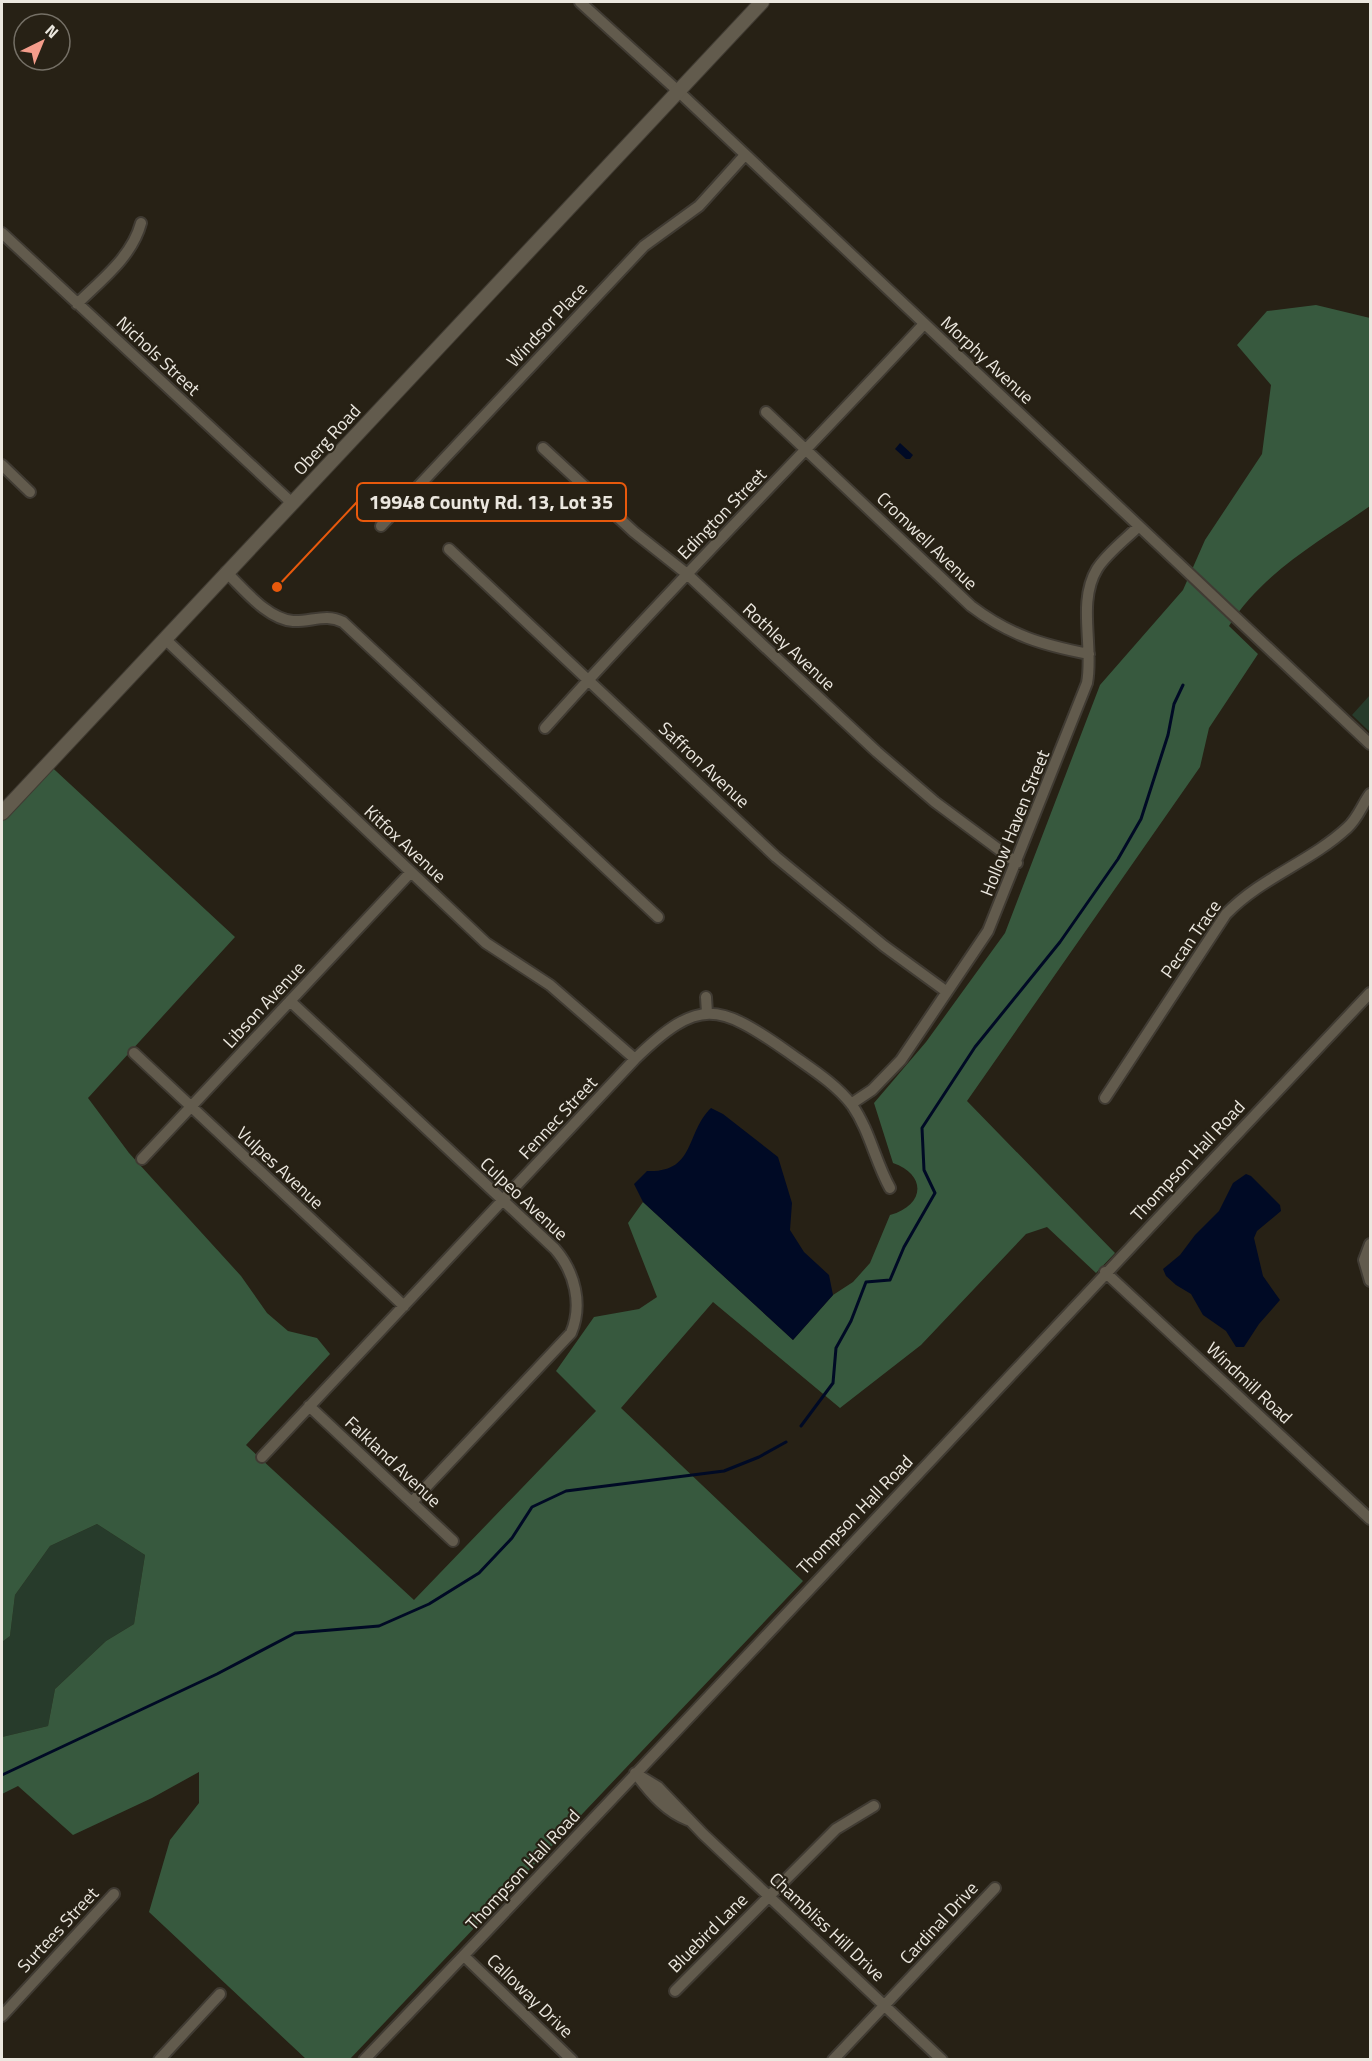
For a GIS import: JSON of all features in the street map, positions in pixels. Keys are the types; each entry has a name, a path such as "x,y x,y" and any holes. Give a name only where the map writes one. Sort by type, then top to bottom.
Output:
{"street":[{"name":"Morphy Avenue","path":"580,2 678,91 1371,744"},
{"name":"Oberg Road","path":"2,813 762,2"},
{"name":"Windsor Place","path":"381,526 644,246 699,206 745,154"},
{"path":"77,304 126,255 136,240 141,223"},
{"name":"Nichols Street","path":"2,233 292,502"},
{"name":"Edington Street","path":"545,728 687,574 924,324"},
{"name":"Cromwell Avenue","path":"766,412 971,606 996,625 1025,638 1089,654"},
{"name":"Rothley Avenue","path":"543,448 634,532 687,574 877,752 935,802 1017,863"},
{"path":"2,465 30,492"},
{"name":"Hollow Haven Street","path":"851,1104 888,1075 948,992 988,931 1087,684 1088,594 1091,581 1098,567 1139,526"},
{"name":"Saffron Avenue","path":"449,549 808,885 884,946 948,992"},
{"path":"226,572 274,616 293,621 335,618 343,622 658,917"},
{"name":"Kitfox Avenue","path":"165,639 486,943 550,985 635,1059"},
{"name":"Pecan Trace","path":"1105,1098 1226,914 1246,893 1321,848 1347,827 1367,807 1371,794"},
{"name":"Libson Avenue","path":"142,1159 411,873"},
{"name":"Thompson Hall Road","path":"364,2060 1105,1272 1371,993"},
{"path":"706,997 707,1013 723,1015 750,1026 825,1079 851,1104 869,1134 881,1171 890,1188"},
{"name":"Culpeo Avenue","path":"290,1001 562,1257 574,1287 576,1321 571,1333 412,1502"},
{"name":"Fennec Street","path":"262,1457 635,1059 673,1025 707,1013"},
{"name":"Vulpes Avenue","path":"134,1053 404,1306"},
{"path":"1371,1244 1364,1266 1371,1281"},
{"name":"Windmill Road","path":"1105,1272 1371,1519"},
{"name":"Falkland Avenue","path":"309,1406 453,1542"},
{"name":"Chambliss Hill Drive","path":"635,1773 652,1795 676,1815 688,1820 942,2060"},
{"name":"Bluebird Lane","path":"675,1991 836,1829 874,1806"},
{"name":"Cardinal Drive","path":"833,2060 995,1888"},
{"name":"Surtees Street","path":"2,2016 114,1894"},
{"name":"Calloway Drive","path":"464,1956 572,2060"},
{"path":"159,2060 220,1994"}],"green space":[{"path":"1316,305 1370,318 1370,506 1275,574 1258,590 1229,626 1258,654 1209,728 1200,767 967,1101 1115,1253 1096,1273 1047,1227 1026,1234 921,1345 840,1408 713,1302 621,1408 803,1581 350,2059 306,2059 149,1912 170,1840 199,1803 199,1772 152,1798 73,1835 18,1786 2,1794 2,1737 48,1726 55,1689 106,1641 134,1624 145,1555 97,1524 50,1546 15,1595 10,1636 2,1642 2,803 43,759 235,937 88,1098 129,1153 241,1276 267,1313 288,1331 317,1338 330,1354 246,1445 414,1600 596,1411 556,1371 594,1317 639,1309 657,1297 628,1223 643,1202 793,1340 833,1295 853,1282 870,1263 890,1215 910,1204 917,1190 912,1175 893,1163 874,1103 926,1042 1005,933 1100,685 1183,590 1205,540 1262,454 1271,385 1237,345 1267,311"},
{"path":"1370,695 1370,732 1352,715"},
{"path":"97,1524 145,1555 134,1624 106,1641 55,1689 48,1726 2,1737 2,1642 10,1636 15,1595 50,1546"}],"water":[{"path":"900,443 913,455 910,459 906,459 895,449"},
{"path":"711,1108 723,1114 778,1157 792,1203 790,1230 804,1252 829,1275 833,1295 793,1340 643,1202 634,1184 647,1171 663,1170 674,1166 682,1159 703,1118"},
{"path":"1246,1174 1251,1176 1280,1205 1281,1211 1257,1231 1254,1238 1263,1276 1280,1300 1259,1324 1244,1347 1236,1347 1226,1331 1203,1315 1191,1294 1176,1285 1166,1276 1163,1269 1180,1255 1195,1235 1219,1211 1233,1183"}],"waterway":[{"path":"801,1426 833,1383 836,1348 851,1321 866,1282 890,1280 904,1247 935,1193 924,1170 922,1128 975,1047 1060,942 1118,859 1141,819 1168,735 1174,704 1183,685"},
{"path":"2,1775 217,1674 295,1633 379,1626 429,1604 479,1573 512,1538 532,1507 566,1491 724,1471 759,1457 786,1442"}],"place":[{"name":"19948 County Rd. 13, Lot 35","path":"277,587"}]}
